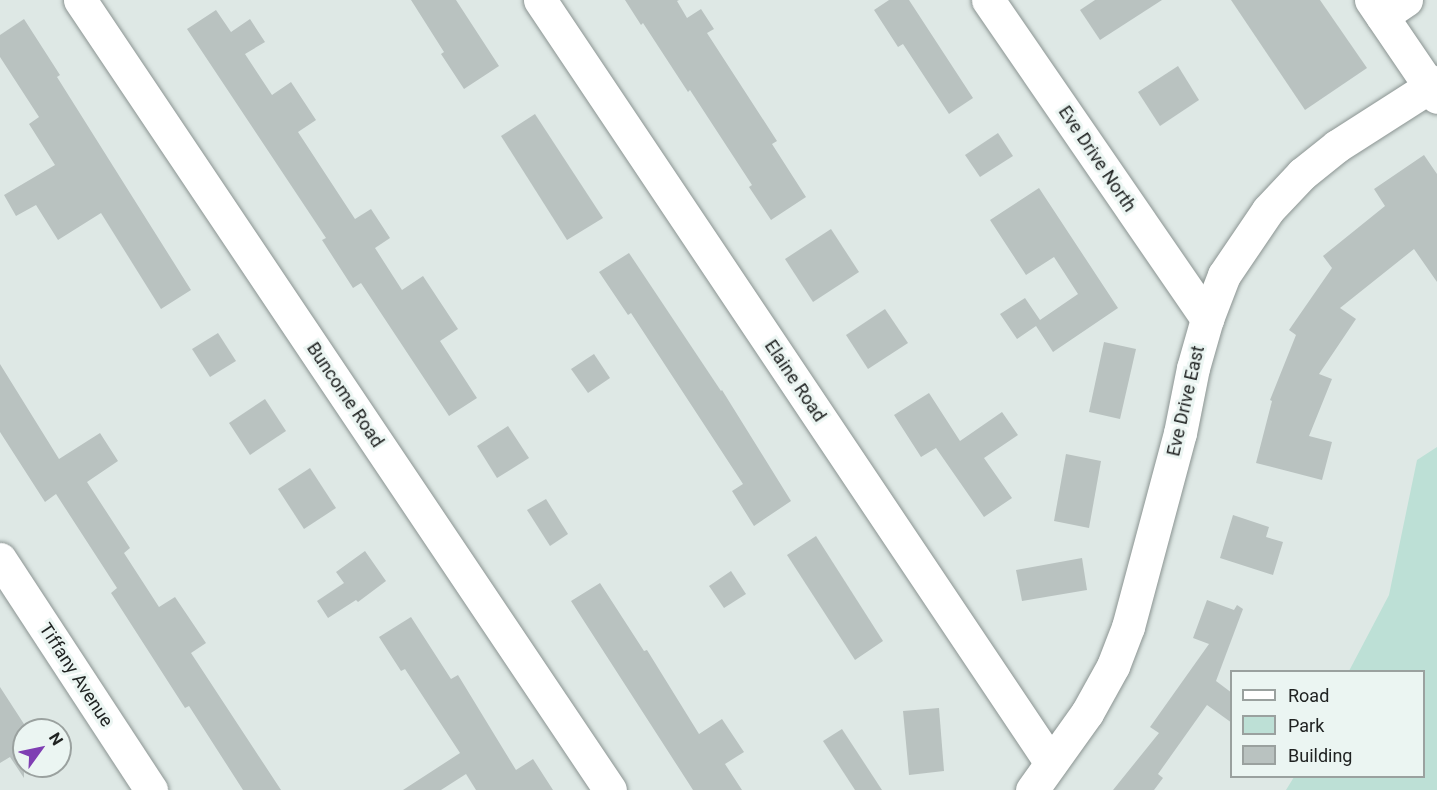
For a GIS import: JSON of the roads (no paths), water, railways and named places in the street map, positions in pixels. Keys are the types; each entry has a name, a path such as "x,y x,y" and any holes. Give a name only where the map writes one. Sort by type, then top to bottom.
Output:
{"street":[{"name":"Buncome Road","path":"80,0 610,790"},
{"name":"Elaine Road","path":"540,0 1051,763"},
{"name":"Eve Drive North","path":"988,0 1207,319"},
{"path":"1386,5 1435,88"},
{"name":"Eve Drive East","path":"1032,790 1087,713 1113,666 1128,627 1180,433 1193,368 1207,319 1224,275 1268,210 1302,174 1337,146 1435,88"},
{"name":"Tiffany Avenue","path":"0,559 151,790"}]}
